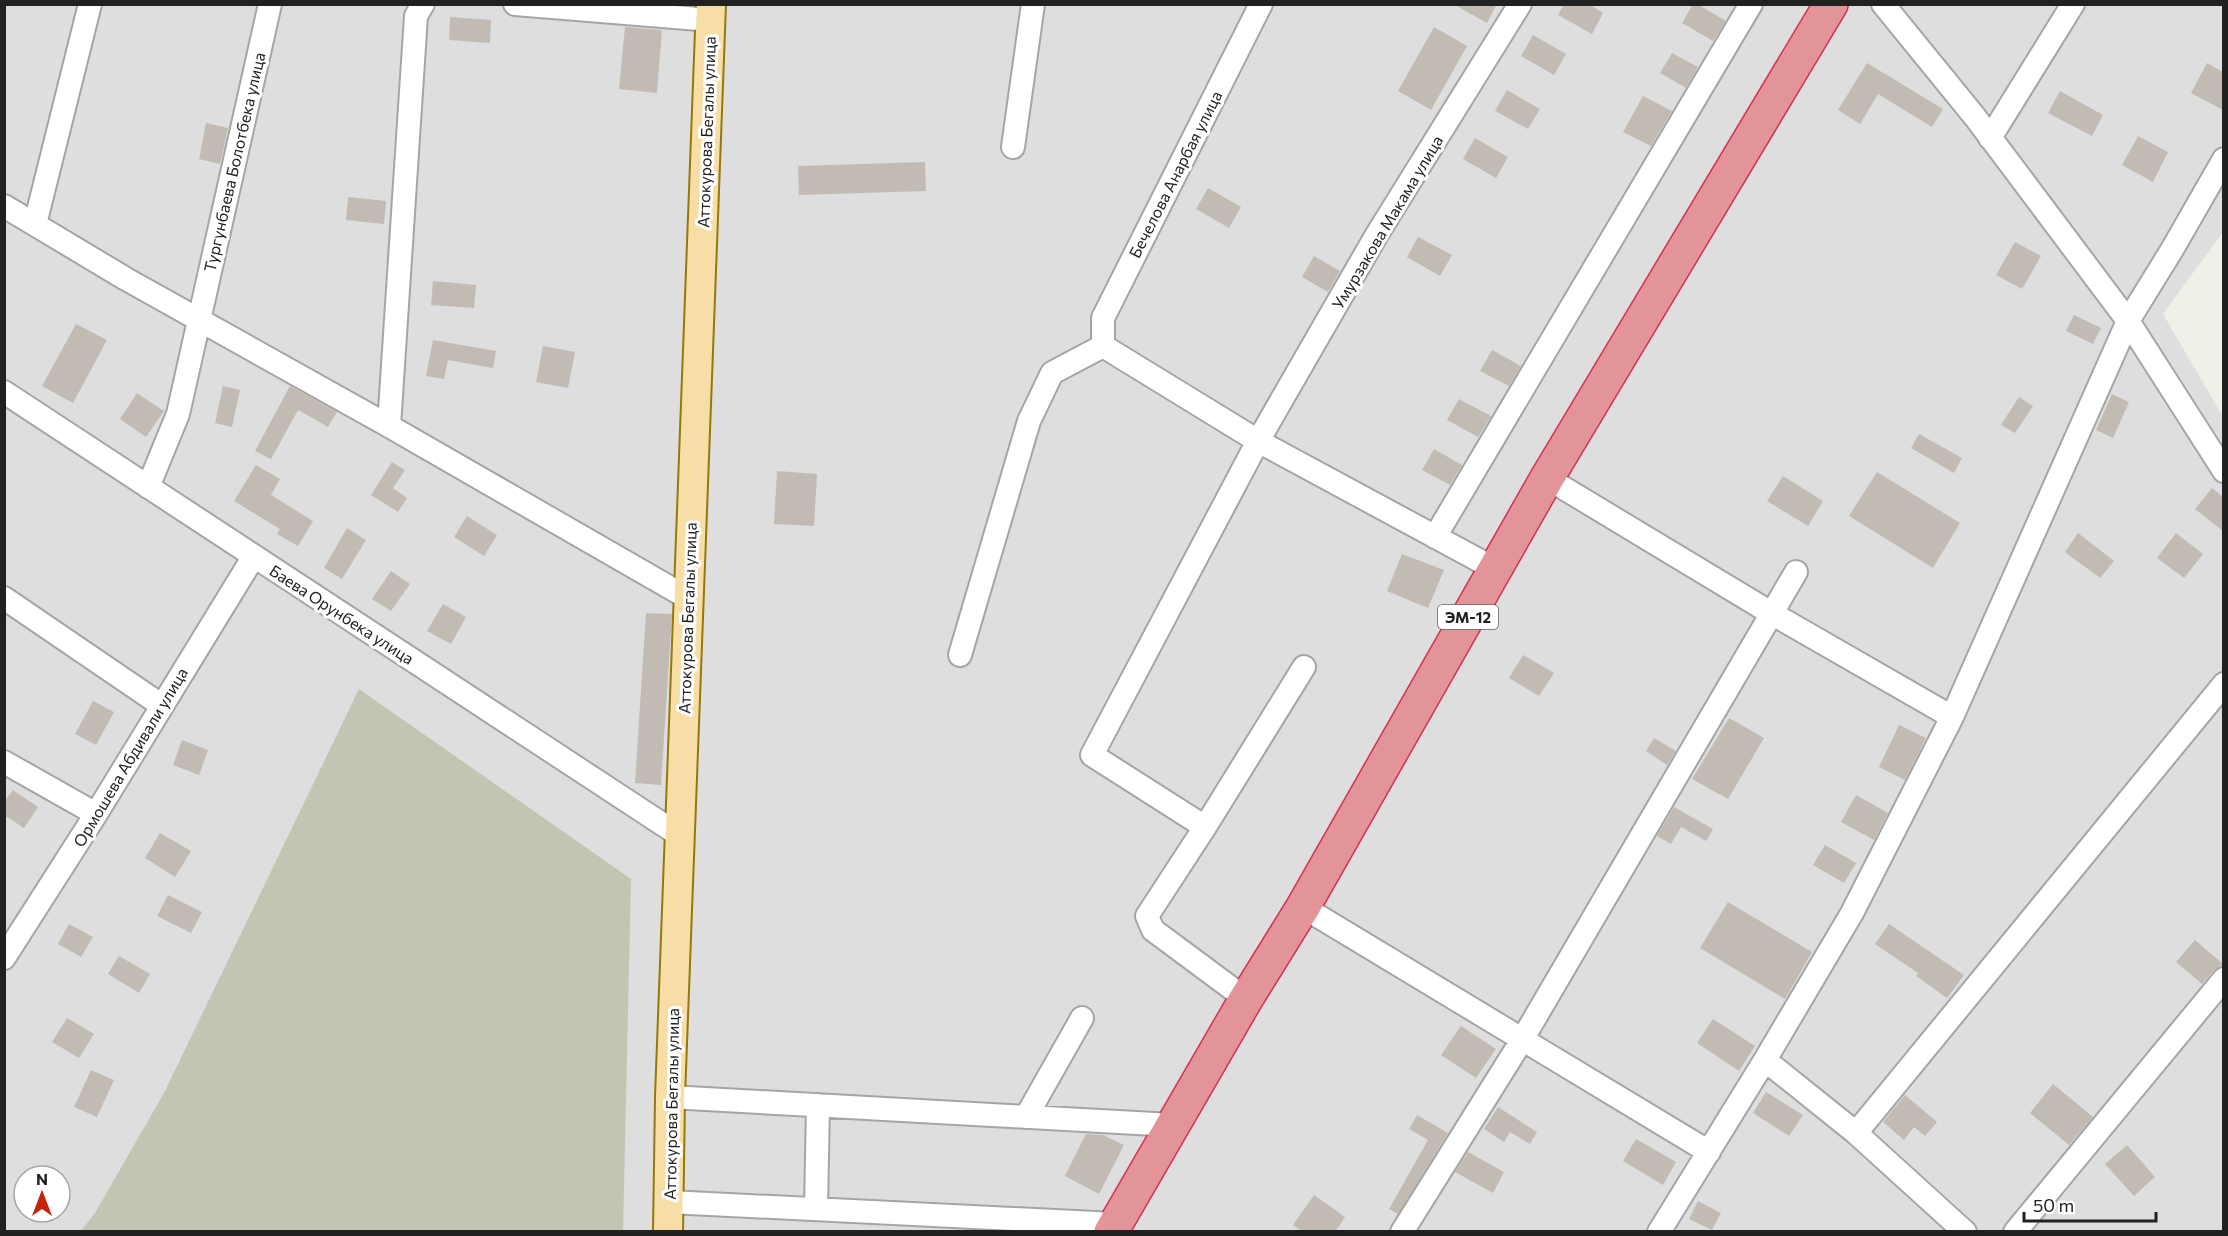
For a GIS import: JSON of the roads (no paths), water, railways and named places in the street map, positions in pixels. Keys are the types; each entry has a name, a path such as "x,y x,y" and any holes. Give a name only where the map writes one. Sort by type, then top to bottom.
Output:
{"highway":[{"name":"ЭМ-12","path":"1113,1228 1246,999 1304,907 1547,478 1831,4"}],"main road":[{"name":"Аттокурова Бегалы улица","path":"668,1232 679,835 711,12"}],"street":[{"path":"35,224 90,4"},
{"name":"Тургунбаева Болотбека улица","path":"148,487 178,414 270,4"},
{"path":"389,426 416,16 423,4"},
{"path":"515,4 711,12"},
{"path":"1013,147 1033,4"},
{"name":"Бечелова Анарбая улица","path":"1103,346 1103,318 1261,4"},
{"name":"Умурзакова Макама улица","path":"1205,827 1092,755 1258,441 1376,236 1520,4"},
{"path":"1436,537 1751,4"},
{"path":"1883,4 1975,117 2128,321 2223,471"},
{"path":"1990,138 2073,4"},
{"path":"1659,1232 1852,913 1952,717 2128,321 2173,248 2223,159"},
{"path":"4,207 198,320 389,426 688,598"},
{"path":"960,655 1029,421 1052,373 1103,346 1258,441 1495,569"},
{"name":"Баева Орунбека улица","path":"4,392 679,835"},
{"path":"1547,478 1771,613 1952,717"},
{"name":"Ормошева Абдивали улица","path":"4,958 96,814 254,556"},
{"path":"1402,1232 1522,1040 1796,572"},
{"path":"4,598 161,705"},
{"path":"1246,999 1153,930 1147,916 1304,667"},
{"path":"1856,1133 2223,684"},
{"path":"4,762 96,814"},
{"path":"1304,907 1709,1152"},
{"path":"2015,1232 2223,979"},
{"path":"1026,1117 1082,1018"},
{"path":"1765,1060 1856,1133 1965,1232"},
{"path":"670,1097 1172,1125"},
{"path":"816,1209 818,1106"},
{"path":"669,1202 1113,1228"}]}
